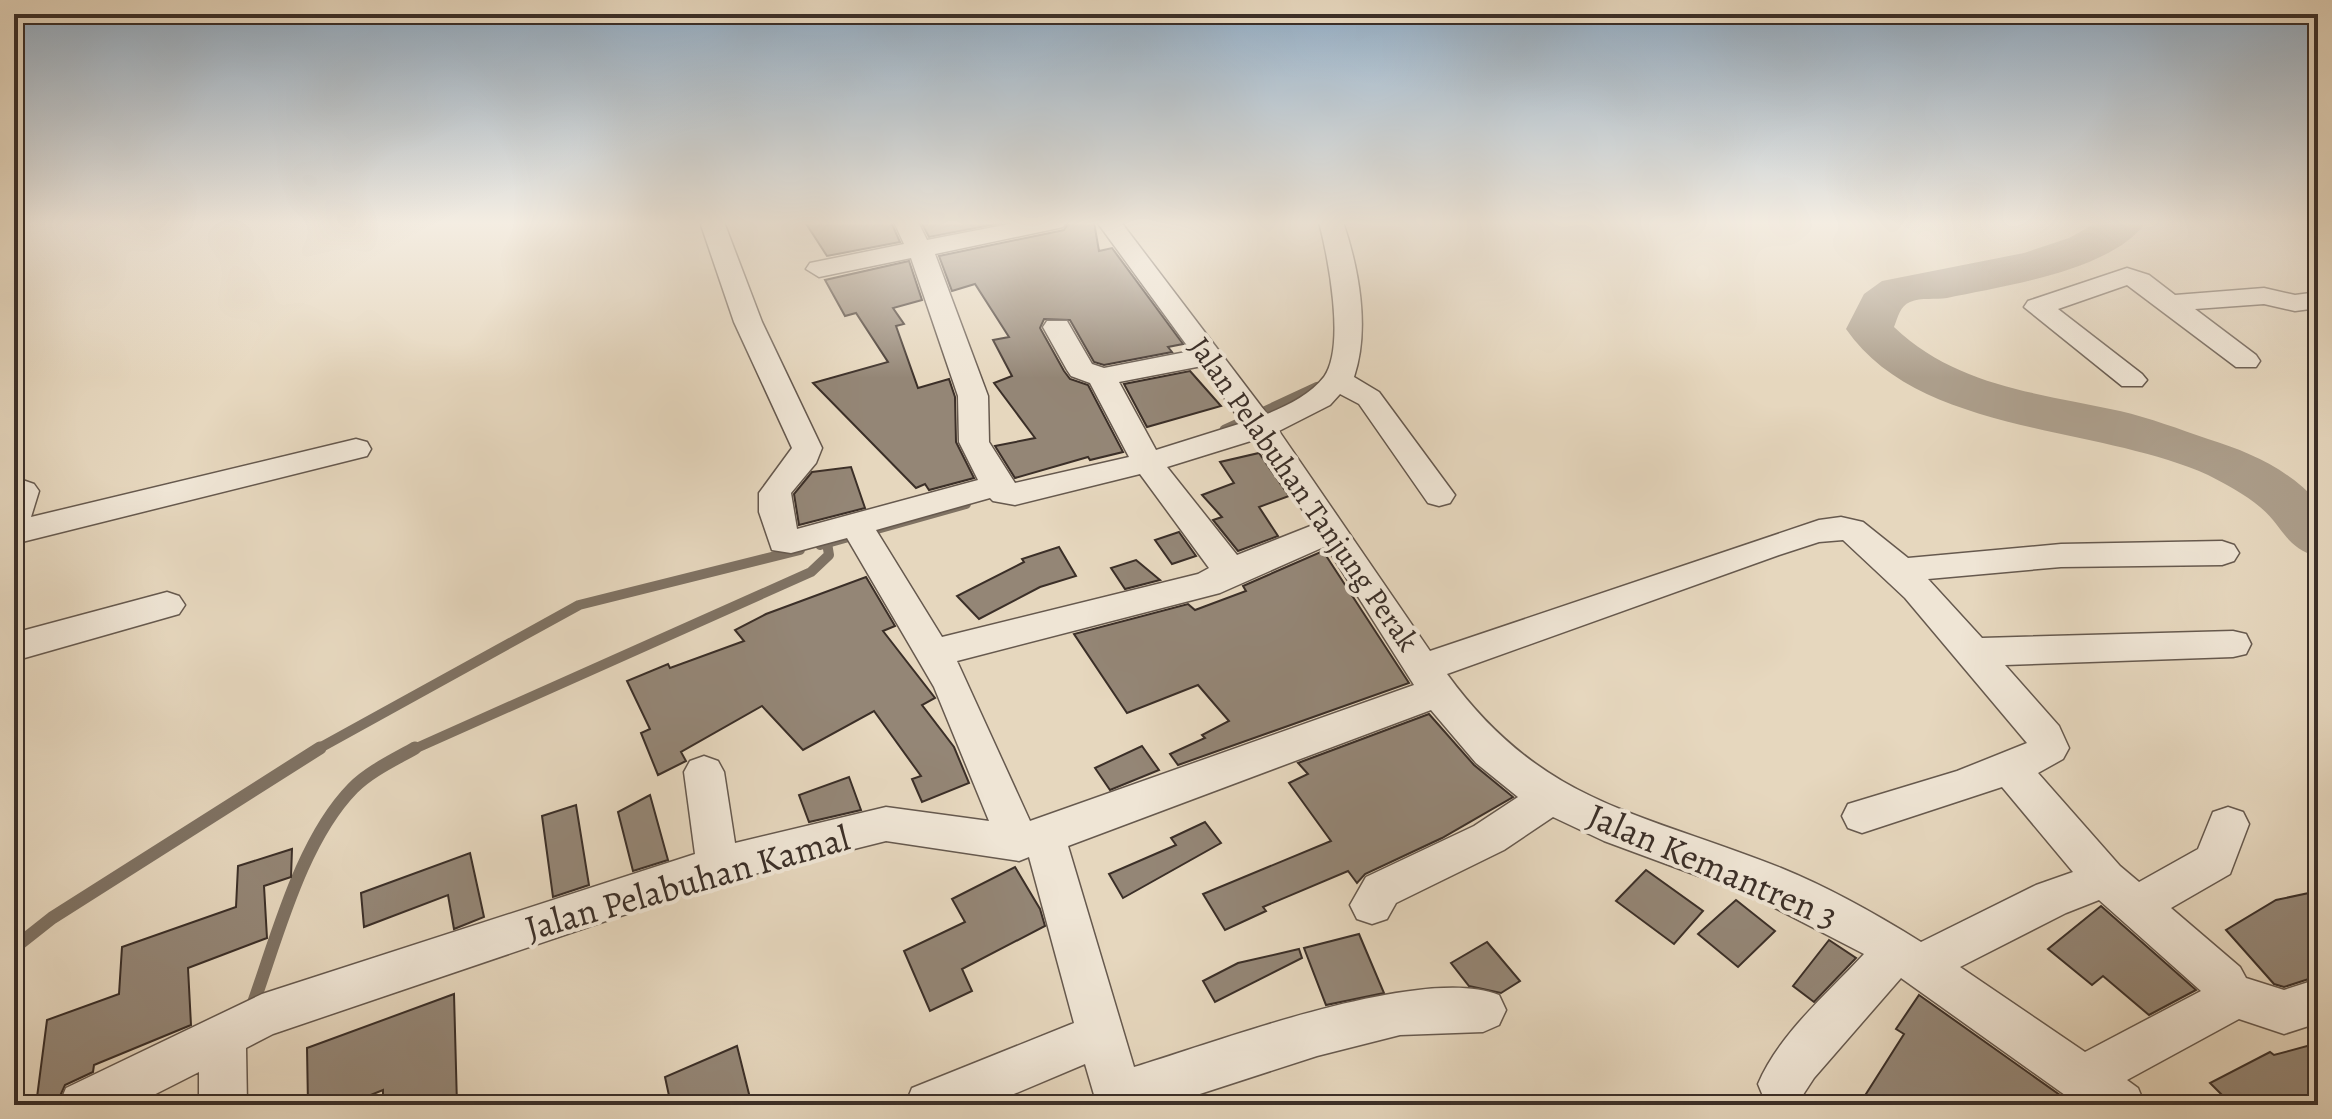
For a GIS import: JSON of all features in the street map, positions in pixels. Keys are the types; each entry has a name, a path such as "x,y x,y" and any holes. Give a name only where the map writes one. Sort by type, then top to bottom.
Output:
{"street":[{"path":"731,274 748,322 807,448 805,456 780,478 774,491 784,542 861,531 1000,489 1145,458 1325,394 1338,380 1343,366 1346,318 1344,274"},
{"path":"932,274 945,323 973,396 974,442 1000,489"},
{"name":"Jalan Pelabuhan Tanjung Perak","path":"1148,274 1333,530 1432,679"},
{"path":"2132,380 2038,307 2127,276 2140,281 2246,361"},
{"path":"2170,303 2264,296 2306,301 2318,319"},
{"path":"1057,327 1081,370 1102,377 1208,356"},
{"path":"1102,377 1145,458 1183,512 1231,571"},
{"path":"1338,380 1369,398 1439,495"},
{"path":"14,533 356,449"},
{"path":"14,487 23,491 14,521"},
{"name":"Jalan Pelabuhan Kamal","path":"83,1105 262,1016 718,865 886,824 912,823 999,842 1031,840 1432,679 1821,531 1846,529 1864,535 1900,571 2047,743 2046,752 2009,767"},
{"path":"934,653 1208,584 1231,571 1333,530"},
{"path":"861,531 952,685 1031,840 1101,1035 1120,1100 1317,1034 1400,1013 1483,1010"},
{"path":"1900,571 1983,559 2154,551 2222,553"},
{"path":"14,647 167,605"},
{"path":"1970,652 2233,644"},
{"name":"Jalan Kemantren 3","path":"1432,679 1489,752 1552,796 1626,831 1796,895 1908,958 2121,1105"},
{"path":"1862,816 2009,767 2121,892 2224,982 2230,994 2284,1012 2318,1001"},
{"path":"704,772 718,865"},
{"path":"1372,905 1381,890 1489,838 1552,796"},
{"path":"1782,1084 1797,1062 1908,958 2051,899 2121,892 2215,861 2228,824"},
{"path":"2082,1079 2225,1002 2230,994"},
{"path":"222,1034 223,1105"},
{"path":"929,1105 1101,1035"}],"building":[{"path":"851,274 913,274 922,300 893,308 904,324 896,326 918,388 949,379 955,397 956,442 974,478 929,490 925,484 916,488 813,383 888,362 856,313 845,316 825,280"},
{"path":"946,274 1131,274 1183,344 1168,347 1172,352 1104,365 1094,362 1070,320 1044,319 1040,328 1064,371 1070,379 1088,385 1123,452 1090,460 1088,457 1015,478 995,446 1035,438 994,383 1012,376 993,340 1009,337 975,284 952,291"},
{"path":"1190,371 1221,406 1147,427 1124,384"},
{"path":"1259,453 1289,496 1259,507 1278,536 1238,551 1213,520 1222,517 1202,495 1234,483 1220,462"},
{"path":"851,467 865,508 799,525 794,494 812,472"},
{"path":"1179,532 1196,556 1172,564 1155,540"},
{"path":"1059,547 1076,576 1040,587 979,619 957,596 1024,562 1022,559"},
{"path":"1323,551 1409,683 1178,765 1170,754 1205,738 1202,735 1229,721 1198,685 1127,713 1074,634 1188,604 1195,610 1246,591 1243,586"},
{"path":"1136,560 1160,580 1125,589 1111,568"},
{"path":"866,577 895,626 883,631 935,698 922,705 954,747 969,783 922,802 912,779 921,776 874,711 803,750 762,706 681,752 686,761 658,775 641,733 650,729 627,681 668,664 670,668 744,641 735,630 766,614"},
{"path":"1429,714 1474,765 1513,797 1442,838 1365,874 1357,883 1348,871 1263,907 1266,911 1225,930 1203,894 1331,841 1289,783 1308,774 1298,763"},
{"path":"1142,746 1159,770 1110,790 1095,768"},
{"path":"849,777 861,810 809,822 799,795"},
{"path":"650,795 668,860 633,871 618,812"},
{"path":"576,805 589,885 553,897 542,816"},
{"path":"1205,822 1221,843 1123,898 1109,874 1176,845 1171,838"},
{"path":"292,849 291,877 264,886 267,938 188,968 191,1025 94,1065 93,1072 65,1085 56,1105 36,1105 47,1020 119,994 122,947 236,907 238,866"},
{"path":"470,853 484,917 454,929 448,895 364,927 361,893"},
{"path":"1015,867 1040,909 1045,926 962,969 972,991 930,1011 904,951 965,922 952,899"},
{"path":"1646,870 1703,911 1674,944 1616,901"},
{"path":"2318,891 2318,976 2284,987 2274,984 2226,930 2276,900"},
{"path":"1736,900 1775,931 1738,967 1698,934"},
{"path":"2101,906 2196,990 2149,1015 2103,976 2092,985 2048,949"},
{"path":"1359,934 1384,993 1326,1005 1304,948"},
{"path":"1829,940 1856,958 1814,1002 1793,986"},
{"path":"1487,942 1520,981 1501,993 1469,986 1451,963"},
{"path":"1299,949 1302,958 1215,1002 1203,981 1238,963"},
{"path":"454,994 457,1105 383,1105 383,1090 346,1105 308,1105 307,1048"},
{"path":"1919,995 2074,1105 1859,1105 1904,1034 1896,1029"},
{"path":"2318,1043 2318,1105 2232,1105 2210,1083 2270,1052 2274,1055"},
{"path":"737,1046 750,1098 733,1105 671,1105 665,1077"}],"waterway":[{"path":"1990,274 1898,290 1880,304 1870,329 1899,358 1962,391 2037,413 2118,427 2227,463 2280,494 2318,538"},
{"path":"1224,429 1317,386"},
{"path":"827,543 966,504"},
{"path":"412,750 811,572 829,555 827,543"},
{"path":"820,545 827,543"},
{"path":"316,750 579,605 800,550"},
{"path":"14,948 52,918 320,748"},
{"path":"252,1007 292,892 319,835 353,788 382,766 415,748"}]}
